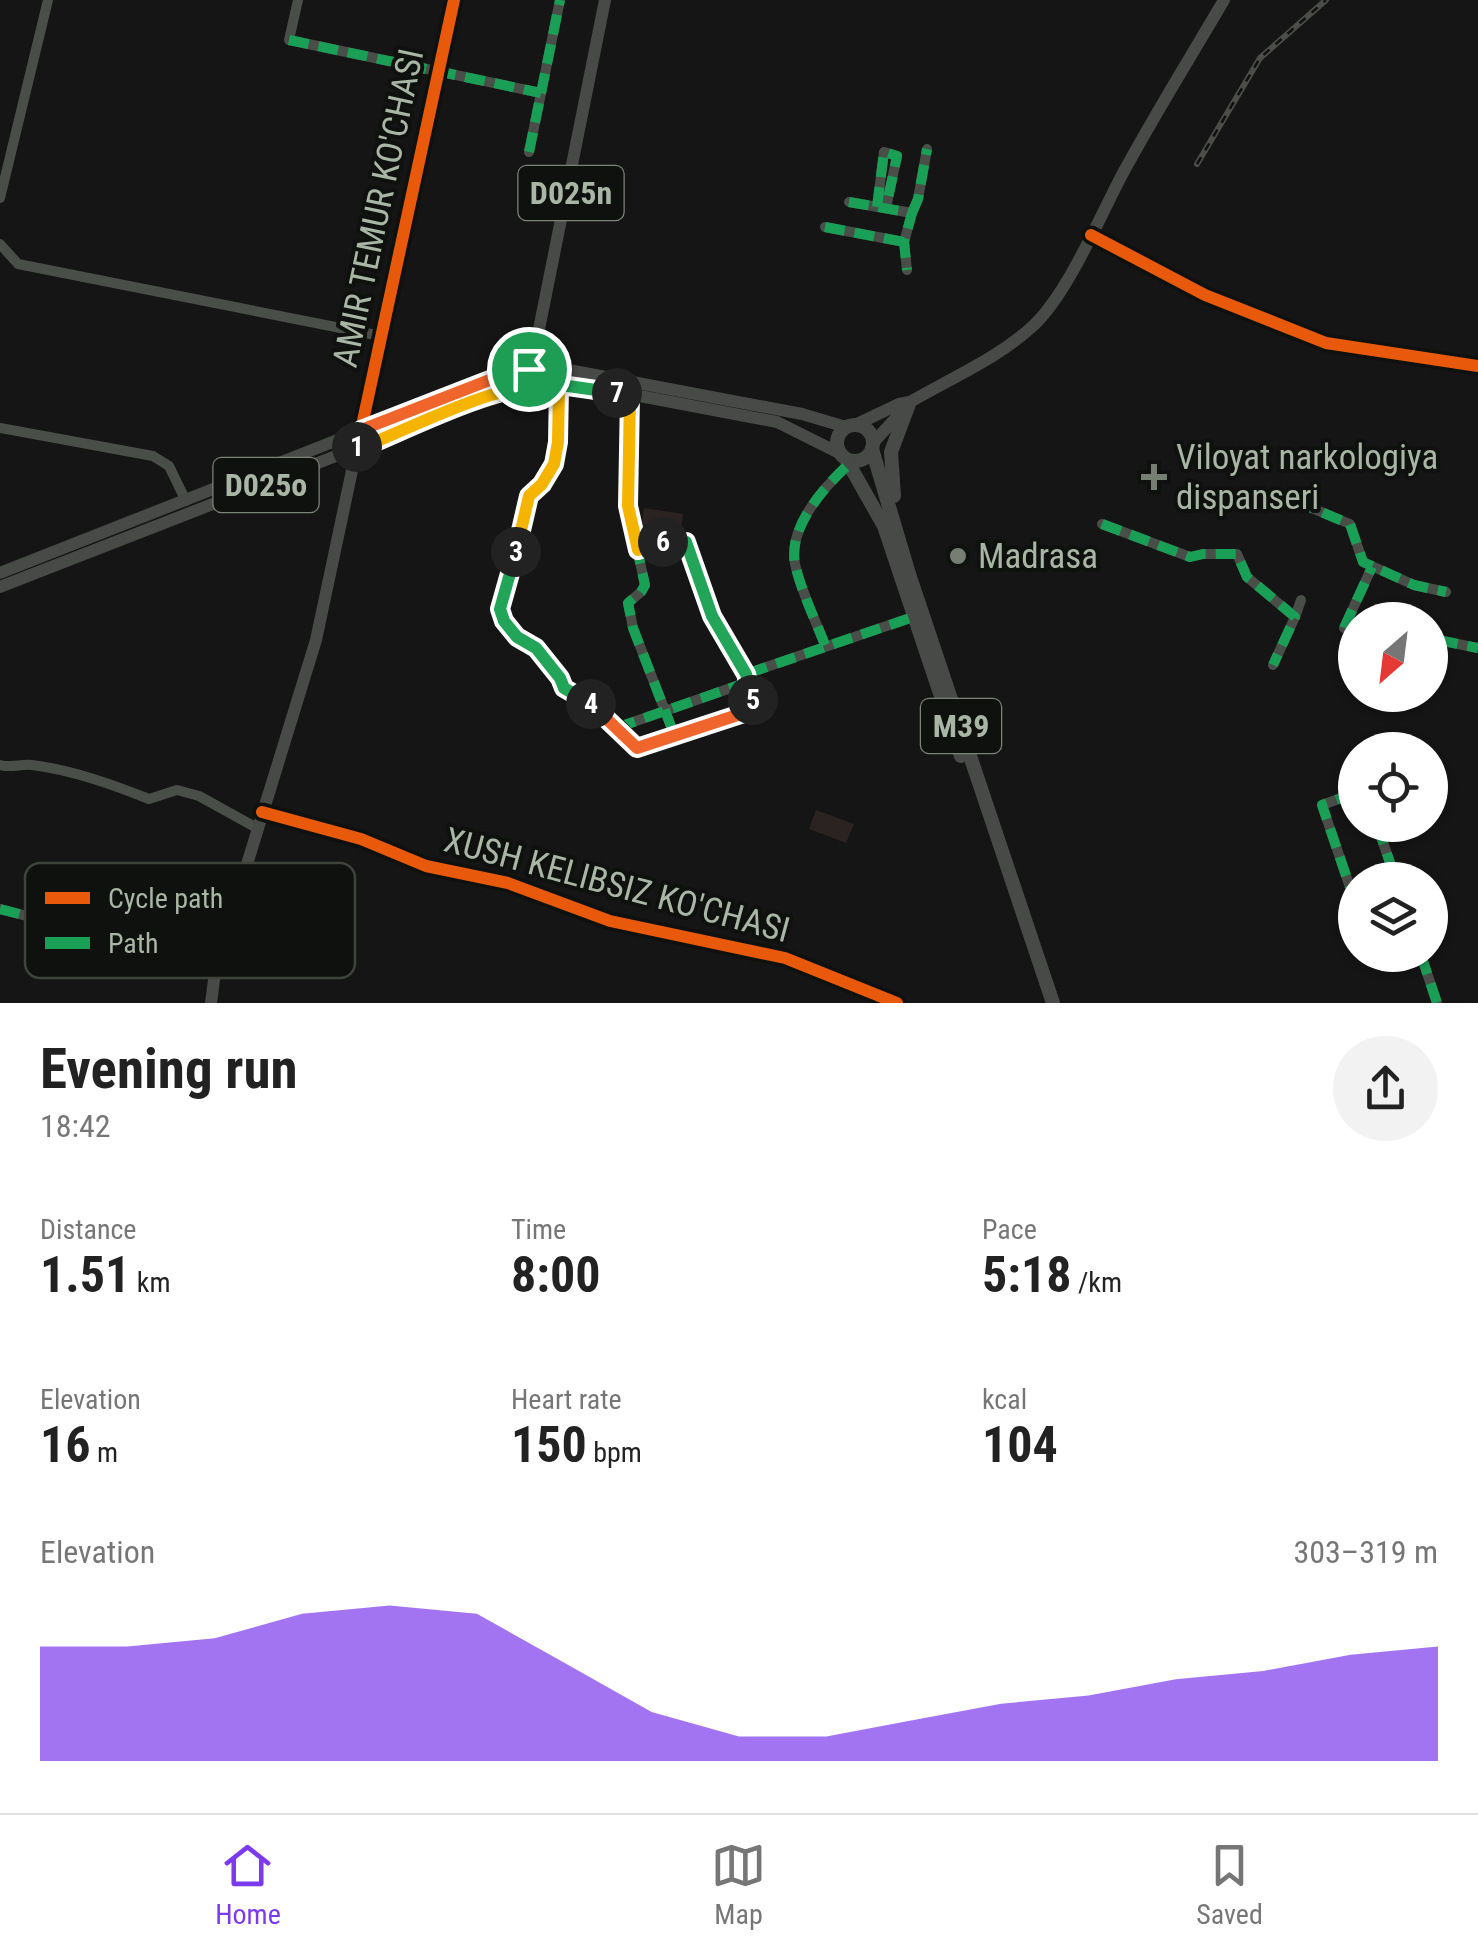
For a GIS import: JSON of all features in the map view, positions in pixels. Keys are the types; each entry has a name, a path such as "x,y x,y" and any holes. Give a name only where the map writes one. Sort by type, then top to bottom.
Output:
{"highway":[{"path":"897,526 891,452 909,403"},
{"path":"851,426 868,430 873,446 862,460 844,459 837,438 851,426"},
{"name":"M39","path":"873,446 920,606 1054,1003"},
{"name":"M39","path":"844,459 884,526 1044,1003"}],"main road":[{"name":"D025n","path":"537,386 534,368 608,0"},
{"path":"873,446 909,403 984,361 1034,325 1051,304 1224,0"},
{"path":"534,368 558,368 851,426 909,403"},
{"name":"D025o","path":"0,573 510,372 534,368"},
{"path":"537,386 630,395 776,422 844,459"},
{"name":"D025o","path":"0,587 487,397 537,386"},
{"name":"AMIR TEMUR KO'CHASI","path":"246,863 316,640 361,430"},
{"name":"AMIR TEMUR KO'CHASI","path":"211,1003 214,978"}],"street":[{"path":"0,198 6,147 48,0"},
{"path":"298,0 289,40 540,93"},
{"name":"AMIR TEMUR KO'CHASI","path":"361,430 454,0"},
{"path":"529,152 560,0"},
{"path":"906,270 904,242 918,198 927,149"},
{"path":"848,202 912,213"},
{"path":"825,227 904,242"},
{"path":"1091,236 1205,295 1326,343 1478,366"},
{"path":"0,244 18,264 381,336"},
{"path":"559,386 554,464 529,496 500,609 504,621 517,637 536,648 564,688 572,696 586,699 637,748 756,709 747,678 712,616 686,542 660,542 638,550"},
{"path":"630,395 628,506 645,584 642,592 628,603 674,734"},
{"path":"0,428 153,456 169,466 186,501"},
{"path":"824,646 796,566 796,542 816,498 844,459"},
{"path":"1295,501 1350,524 1363,562 1414,586 1446,592"},
{"path":"1102,524 1190,558 1238,554 1246,577 1295,617"},
{"path":"1356,602 1372,566"},
{"path":"1274,665 1301,600"},
{"path":"616,728 824,646 913,617"},
{"path":"1448,642 1478,648"},
{"path":"0,765 10,768 28,764 104,781 149,799 177,790 199,796 257,828"},
{"path":"1338,799 1322,805 1341,862"},
{"name":"XUSH KELIBSIZ KO'CHASI","path":"262,812 361,839 426,866 508,883 610,921 785,958 897,1003"},
{"path":"0,909 25,915"},
{"path":"1427,972 1438,1003"}],"shaded area":[{"path":"644,508 683,514 680,536 641,529"},
{"path":"816,810 854,824 846,843 809,829"}],"railway":[{"path":"1197,164 1260,58 1326,0"}],"marked path":[{"path":"529,152 560,0"},
{"path":"289,40 541,93"},
{"path":"912,213 927,149"},
{"path":"877,207 884,152 897,156 886,208"},
{"path":"849,202 912,213 904,242 907,270"},
{"path":"825,227 904,242"},
{"path":"630,395 628,507 645,585 628,603 633,628 674,734"},
{"path":"825,645 801,584 794,550 810,509 849,464"},
{"path":"1295,501 1350,524 1363,562 1414,585 1446,592"},
{"path":"1102,524 1190,557 1237,554 1247,577 1295,617 1273,665"},
{"path":"638,550 660,542 686,542 712,616 746,674"},
{"path":"1356,602 1372,567"},
{"path":"616,728 748,682 746,674 913,617"},
{"path":"1448,642 1478,648"},
{"path":"1338,799 1322,805 1341,862"},
{"path":"1383,842 1390,862"},
{"path":"0,909 25,915"},
{"path":"1427,972 1437,1003"}],"cycle path":[{"path":"361,430 454,0"},
{"path":"1091,235 1205,295 1326,343 1478,366"},
{"path":"559,385 553,459 529,496 500,609 507,623 541,653 566,691 597,708 637,748 756,709 748,682"},
{"path":"262,812 361,839 426,866 508,883 610,921 785,958 897,1003"}],"place":[{"name":"Viloyat narkologiya dispanseri","path":"1154,477"},
{"name":"Madrasa","path":"958,556"}],"route":[{"path":"529,369 510,372 361,430 356,450 487,397 522,387 559,386 554,464 529,496 500,609 504,621 517,637 536,648 572,696 586,699 637,748 756,709 746,674 712,616 686,542 660,542 638,550 628,506 630,395 568,386 559,386 542,386 540,368 529,369"}]}
